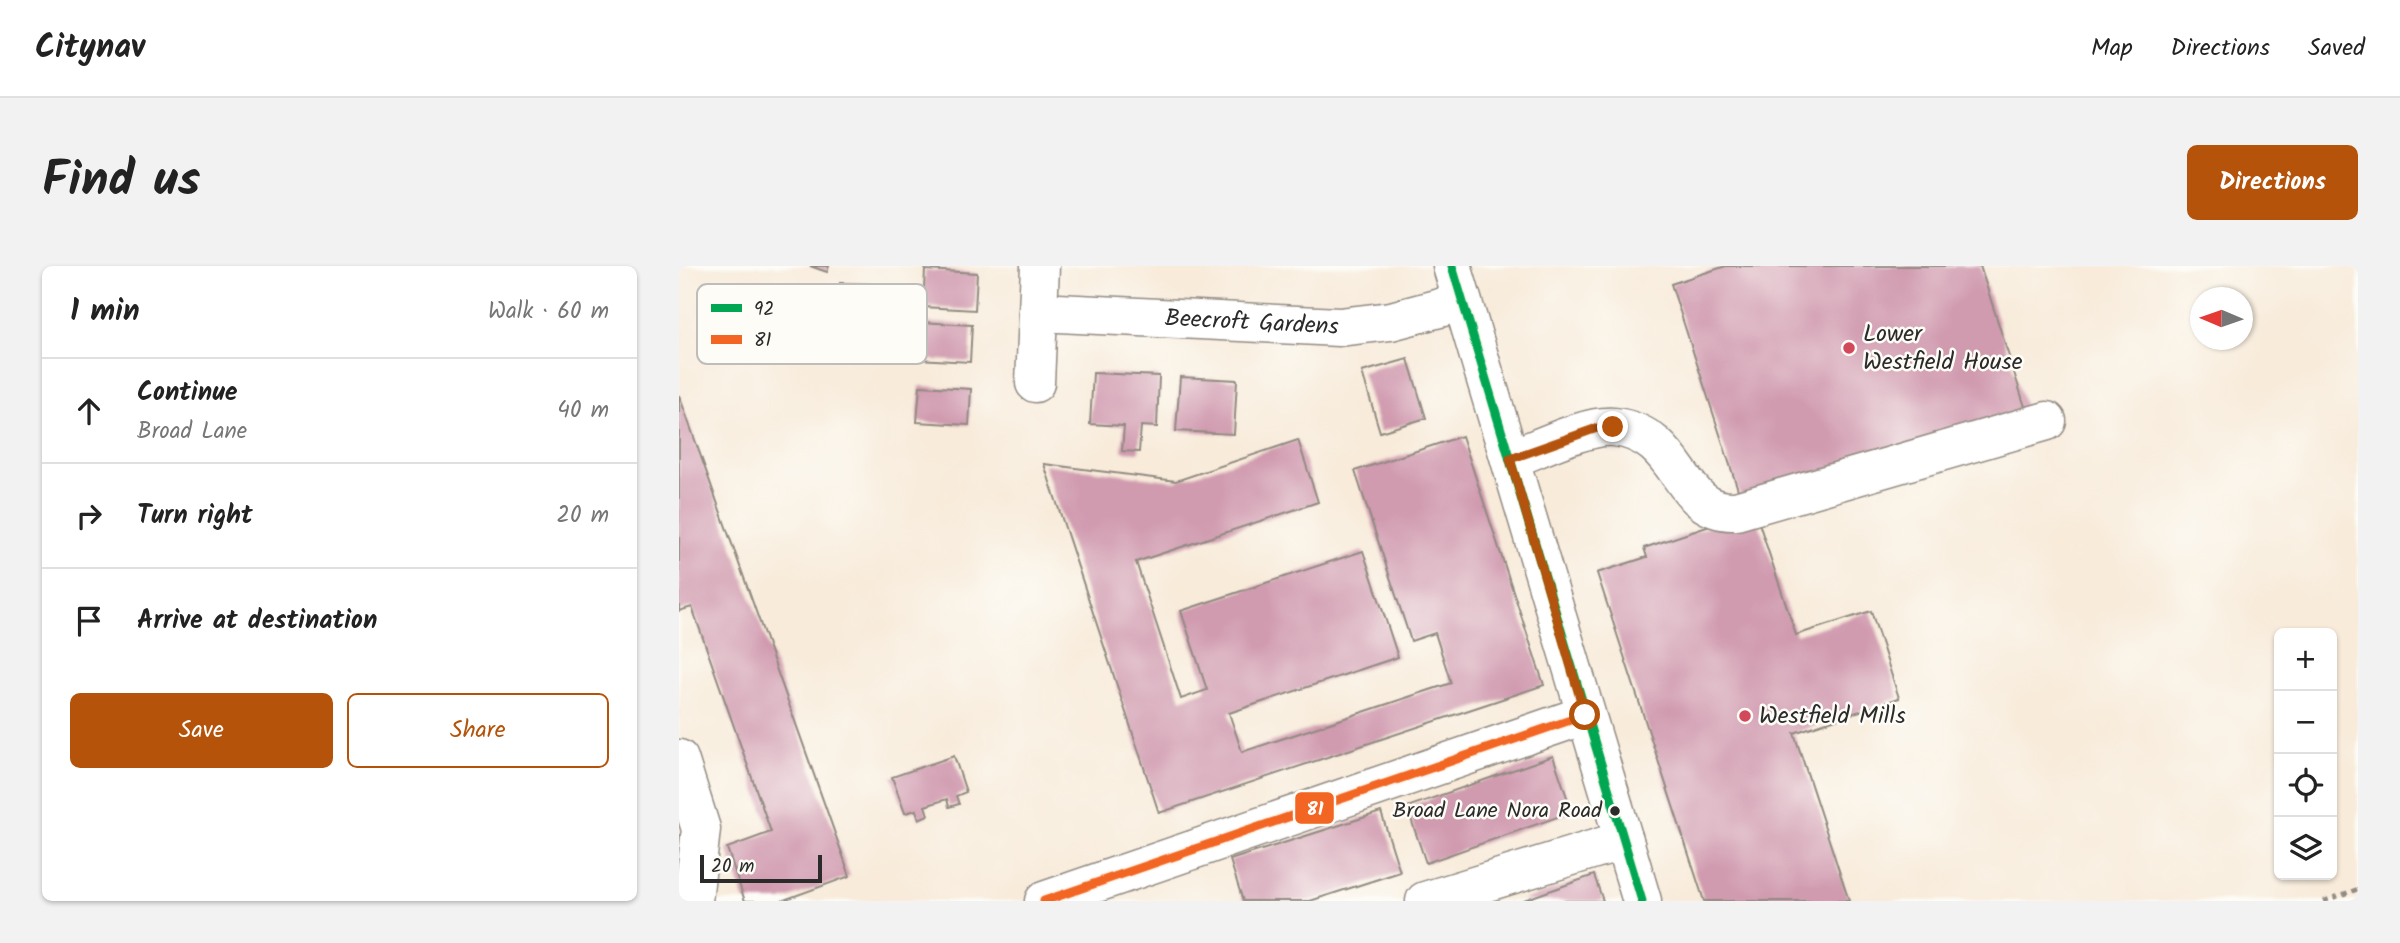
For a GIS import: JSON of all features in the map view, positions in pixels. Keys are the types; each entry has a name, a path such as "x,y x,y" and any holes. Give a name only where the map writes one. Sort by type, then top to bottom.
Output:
{"street":[{"path":"1035,383 1040,266"},
{"path":"1452,266 1642,901"},
{"name":"Beecroft Gardens","path":"1038,312 1339,327 1391,321 1462,302"},
{"path":"1510,459 1597,428 1613,427 1643,436 1666,452 1696,498 1709,508 1718,512 1736,511 2047,421"},
{"path":"1044,901 1585,715"},
{"path":"679,759 701,829 693,901"},
{"path":"1425,901 1624,840"}],"path":[{"path":"2324,901 2358,889"}],"building":[{"path":"810,266 829,266 827,272"},
{"name":"Lower Westfield House","path":"1726,266 1980,266 2027,413 1743,505 1671,284"},
{"path":"925,270 977,273 975,310 927,307 927,284 924,284"},
{"path":"927,322 972,325 970,362 927,360"},
{"path":"1408,359 1426,418 1380,432 1362,372"},
{"path":"1093,373 1159,376 1157,427 1141,426 1139,452 1122,451 1124,426 1090,424"},
{"path":"1180,377 1237,380 1234,434 1176,431"},
{"path":"920,386 971,389 969,425 917,422"},
{"path":"679,395 850,876 781,901 745,901 727,848 771,832 692,607 679,611"},
{"path":"1462,436 1544,685 1159,813 1044,464 1176,481 1298,440 1318,502 1136,562 1181,699 1207,690 1181,611 1363,551 1398,657 1229,713 1242,752 1451,683 1435,633 1411,641 1355,471"},
{"name":"Westfield Mills","path":"1755,511 1796,635 1871,611 1899,698 1794,733 1849,901 1704,901 1597,573 1647,557 1644,548"},
{"path":"954,756 966,792 956,796 959,804 949,807 947,799 925,806 928,815 919,819 916,810 905,813 892,777"},
{"path":"1553,756 1572,812 1426,863 1407,807"},
{"path":"1381,812 1400,872 1310,901 1243,901 1230,860"},
{"path":"1594,875 1603,901 1521,901"}],"transit line":[{"name":"92","path":"1452,266 1642,901"},
{"name":"81","path":"1044,901 1585,715"}],"place":[{"name":"Lower Westfield House","path":"1849,348"},
{"name":"Westfield Mills","path":"1745,716"},
{"name":"Broad Lane Nora Road","path":"1615,811"}],"route":[{"path":"1585,715 1510,459 1597,428 1613,427"}]}
